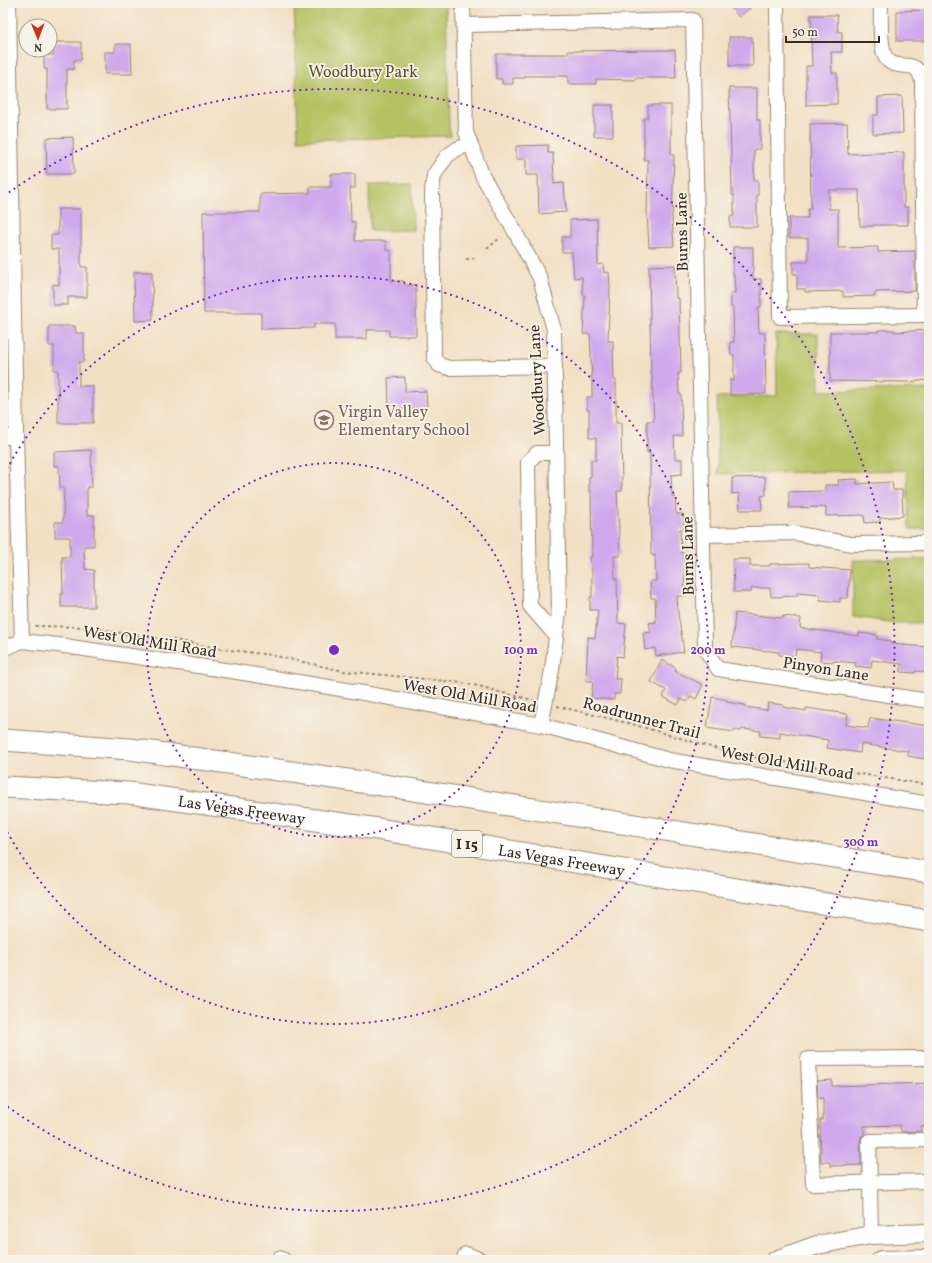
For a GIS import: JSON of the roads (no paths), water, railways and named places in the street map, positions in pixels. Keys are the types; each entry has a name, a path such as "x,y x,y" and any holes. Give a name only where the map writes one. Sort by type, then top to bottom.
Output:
{"highway":[{"path":"3,740 130,749 383,784 929,872"},
{"name":"Las Vegas Freeway","path":"3,787 129,793 378,829 929,921"}],"main road":[{"path":"776,1260 817,1245 871,1235 929,1233"},
{"path":"881,1260 929,1259"}],"street":[{"path":"9,3 10,437 22,641"},
{"name":"Woodbury Lane","path":"463,3 466,132 483,177 540,278 554,330 559,611 552,670 541,725"},
{"path":"777,3 780,317 924,315 922,80 919,72 909,65 897,66 886,58 881,43 881,3"},
{"name":"Burns Lane","path":"464,25 693,20 705,649 718,669"},
{"path":"470,144 457,149 447,156 434,175 432,191 434,357 439,365 449,368 555,366"},
{"path":"556,453 537,453 528,462 530,606 556,636"},
{"path":"704,535 795,533 851,544 929,543"},
{"name":"West Old Mill Road","path":"3,648 22,641 72,647 341,689 541,725 669,760 929,804"},
{"name":"Pinyon Lane","path":"718,669 929,701"},
{"path":"929,1058 808,1058 813,1184 929,1181"},
{"path":"871,1235 869,1141 929,1140"},
{"path":"463,1260 466,1254 481,1260"},
{"path":"278,1260 279,1258 284,1260"}],"place":[{"name":"Virgin Valley Elementary School","path":"324,420"}],"park label":[{"name":"Woodbury Park","path":"363,71"}]}
